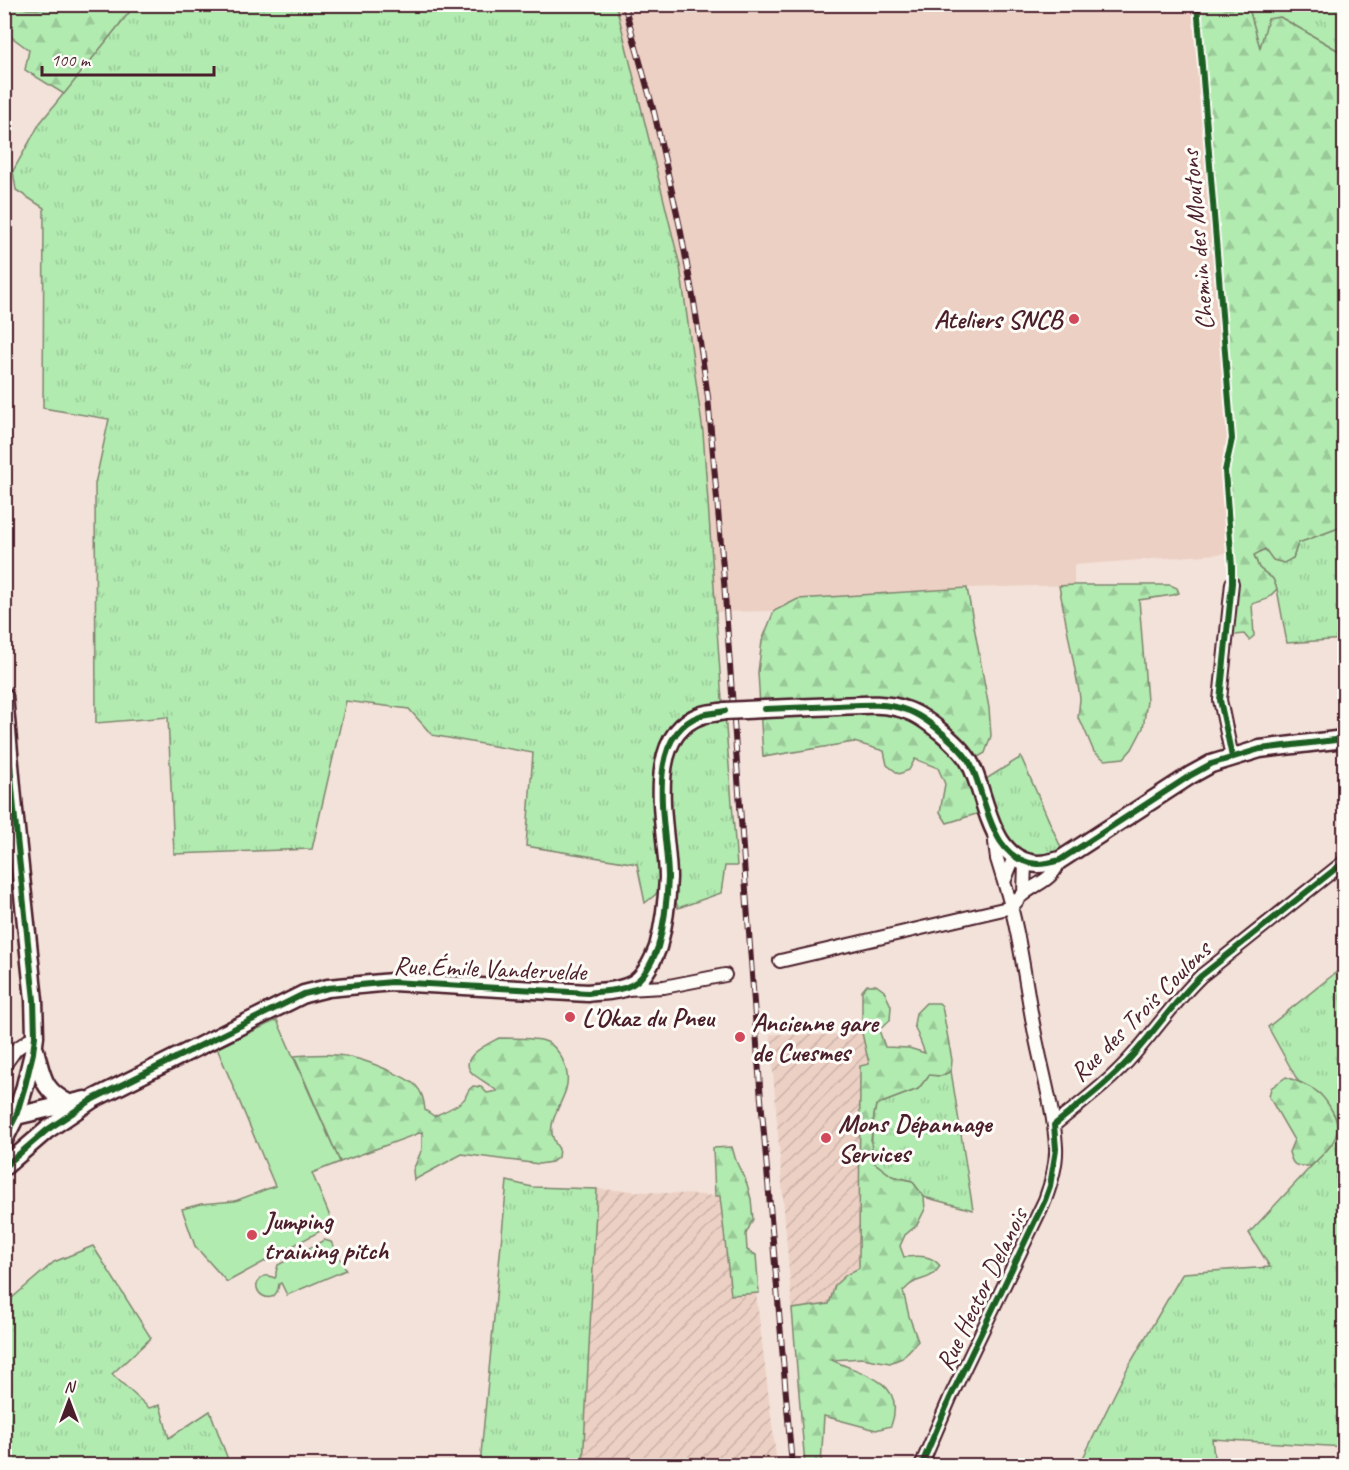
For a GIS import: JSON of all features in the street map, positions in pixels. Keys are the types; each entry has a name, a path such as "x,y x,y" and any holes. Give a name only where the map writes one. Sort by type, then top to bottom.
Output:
{"main road":[{"path":"4,696 34,1000 34,1041 25,1086 16,1116 4,1140"},
{"name":"Rue Émile Vandervelde","path":"4,1167 47,1130 93,1099 304,994 328,988 392,982 588,993 620,989 639,980 654,958 665,908 668,878 662,773 666,754 674,735 702,715 725,711 871,704 908,710 957,746 969,762 994,832 1020,860"},
{"path":"1020,860 1039,864 1060,860 1211,764 1260,749 1344,739"},
{"path":"34,1041 46,1086 56,1096 70,1104"},
{"path":"16,1116 93,1099"},
{"path":"16,1116 27,1126 47,1130"}],"street":[{"path":"1232,583 1220,700 1232,757"},
{"name":"Rue Hector Delanois","path":"921,1466 950,1398 1045,1200 1053,1172 1056,1149 1054,1125 1012,907 997,859 994,832"},
{"path":"1020,860 1024,894"},
{"path":"1004,882 1020,860"},
{"path":"780,962 1012,907 1024,894 1056,872 1060,860"},
{"name":"Rue des Trois Coulons","path":"1054,1125 1134,1055 1201,976 1344,862"},
{"name":"Rue Émile Vandervelde","path":"620,989 664,987 725,975"},
{"path":"4,1066 16,1048 34,1041"}],"shaded area":[{"path":"616,5 1197,5 1232,439 1223,448 1231,553 1074,565 1074,585 967,588 798,599 774,611 716,612 703,432 680,266"},
{"path":"862,1033 869,1064 860,1066 859,1268 846,1275 835,1285 829,1304 792,1309 770,1034"},
{"path":"597,1189 720,1196 731,1295 756,1293 777,1465 583,1466"}],"green space":[{"path":"49,4 135,5 64,94 25,70 29,50 5,32 5,5 37,9"},
{"path":"135,5 616,5 680,266 703,432 722,700 724,702 692,713 676,722 668,733 666,753 698,725 725,715 737,866 725,866 721,893 678,908 668,878 655,895 645,903 637,864 526,846 533,753 432,735 409,709 346,701 312,849 174,854 168,717 96,723 95,484 109,419 43,408 44,208 16,190 13,171 40,123"},
{"path":"1197,5 1248,5 1260,48 1268,19 1280,17 1344,54 1344,526 1298,543 1293,558 1284,563 1273,560 1265,549 1254,555 1259,568 1273,579 1277,589 1267,599 1252,604 1254,636 1249,640 1244,634 1227,636 1232,567 1225,471 1232,439"},
{"path":"1248,5 1344,5 1344,54 1280,17 1260,49"},
{"path":"1344,526 1344,639 1287,643 1277,589 1273,579 1259,568 1254,555 1265,548 1293,558 1298,543"},
{"path":"1170,585 1177,588 1179,593 1139,600 1147,701 1143,728 1132,749 1124,758 1105,760 1094,752 1078,718 1079,691 1059,586"},
{"path":"967,588 989,708 991,736 985,753 969,762 986,811 947,823 940,812 945,784 938,768 915,759 909,770 899,774 887,765 884,751 854,742 763,757 758,672 762,641 774,611 798,599"},
{"path":"1021,757 1065,857 1014,857 978,784"},
{"path":"1344,966 1344,1447 1212,1439 1215,1465 1079,1466 1128,1367 1183,1273 1270,1267 1249,1233 1331,1145 1338,1131 1334,1114 1320,1094 1298,1081 1268,1027"},
{"path":"867,985 876,985 884,991 891,1006 890,1020 879,1030 885,1047 909,1048 925,1053 914,1025 916,1013 926,1003 939,1003 942,1006 952,1060 951,1071 941,1076 929,1075 918,1089 876,1105 871,1141 872,1161 892,1176 912,1181 924,1197 925,1209 917,1225 905,1235 900,1246 904,1257 919,1256 932,1259 940,1266 929,1277 911,1284 903,1291 918,1341 902,1358 890,1363 862,1358 832,1360 883,1384 894,1401 891,1426 876,1430 824,1416 821,1465 805,1465 792,1309 829,1304 835,1285 846,1275 859,1268 860,1066 869,1064 862,1033 862,991"},
{"path":"277,1020 340,1162 312,1173 333,1224 227,1282 195,1246 182,1209 201,1204 235,1201 275,1186 217,1048"},
{"path":"499,1038 541,1040 554,1047 563,1060 567,1082 553,1119 552,1133 559,1149 558,1157 552,1162 539,1164 462,1154 414,1180 413,1170 422,1149 422,1132 340,1162 294,1056 343,1056 380,1067 415,1084 422,1094 425,1110 434,1116 459,1103 473,1086 481,1087 487,1093 497,1091 473,1074 468,1062 475,1052"},
{"path":"951,1071 973,1210 924,1197 912,1181 892,1176 872,1161 872,1133 876,1105 918,1089 929,1075 941,1076"},
{"path":"1286,1077 1320,1094 1330,1107 1337,1123 1337,1132 1333,1142 1311,1166 1299,1166 1292,1161 1289,1152 1294,1140 1269,1097 1271,1088"},
{"path":"732,1147 751,1199 753,1219 746,1234 747,1250 756,1255 759,1293 731,1295 720,1196 715,1196 713,1148"},
{"path":"507,1181 532,1187 597,1189 583,1465 480,1465"},
{"name":"Jumping training pitch","path":"324,1240 331,1242 346,1270 287,1295 281,1283 273,1296 263,1296 259,1293 257,1283 261,1278 269,1276 275,1278 278,1265"},
{"path":"93,1246 151,1338 112,1374 149,1408 160,1405 169,1438 210,1411 230,1465 5,1465 5,1304 54,1262"}],"railway":[{"path":"624,4 654,112 680,227 708,397 723,567 760,1087 792,1466"}],"cycle path":[{"name":"Chemin des Moutons","path":"1197,4 1232,439 1225,471 1232,583 1220,700 1232,757"},
{"path":"4,696 34,1000 35,1036 25,1086 16,1116 4,1140"},
{"path":"765,709 872,705 898,707 914,713 942,733 960,750 971,765 1000,840 1022,861 1038,864 1060,860 1211,764 1260,749 1344,739"},
{"path":"4,1167 47,1130 93,1099 304,994 328,988 392,982 588,993 616,990 633,984 645,973 654,957 664,922 668,878 662,811 664,763 671,743 683,726 702,715 725,711"},
{"path":"921,1466 950,1398 1045,1200 1050,1186 1056,1149 1054,1125 1125,1064 1201,976 1344,862"}],"place":[{"name":"Ateliers SNCB","path":"1074,319"},
{"name":"L'Okaz du Pneu","path":"570,1017"},
{"name":"Ancienne gare de Cuesmes","path":"740,1037"},
{"name":"Mons Dépannage Services","path":"826,1138"},
{"name":"Jumping training pitch","path":"252,1235"}]}
